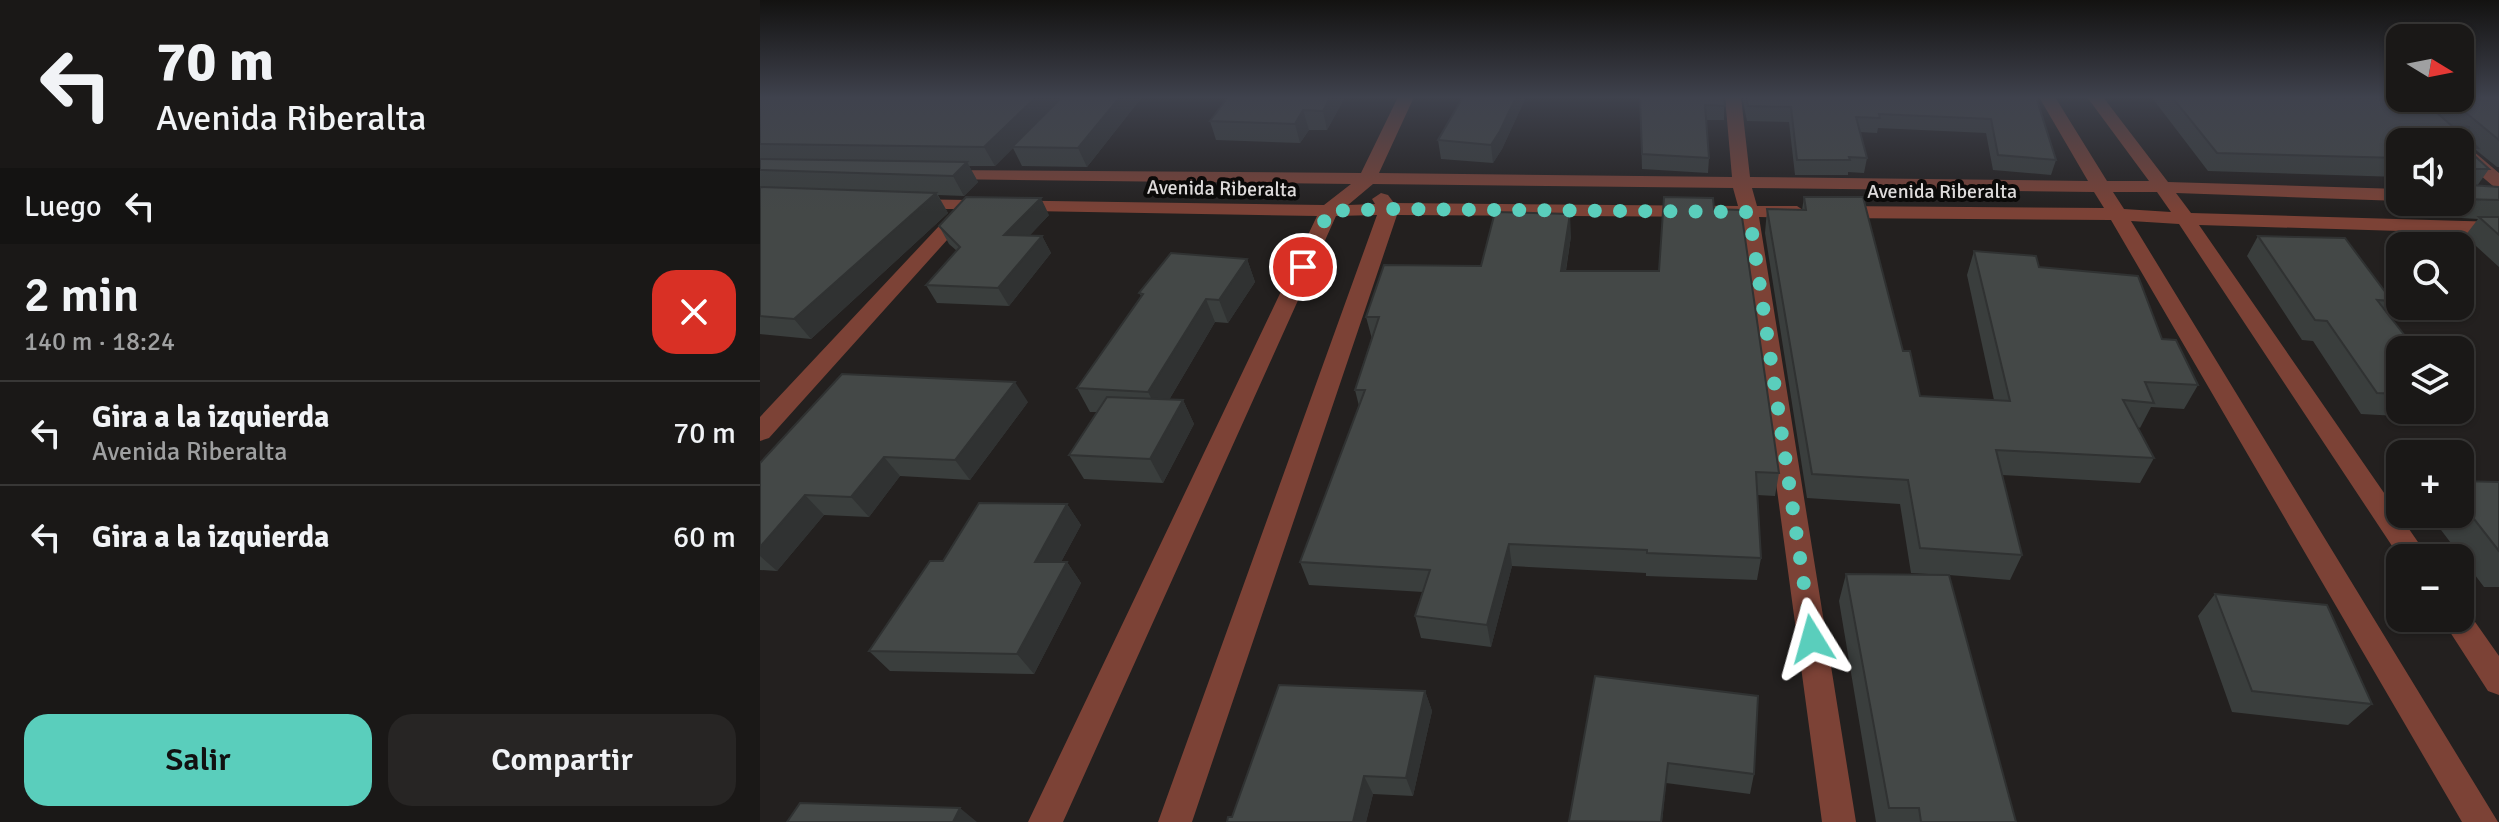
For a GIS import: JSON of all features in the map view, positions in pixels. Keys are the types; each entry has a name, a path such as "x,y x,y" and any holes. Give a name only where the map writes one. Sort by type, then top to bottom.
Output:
{"street":[{"path":"1045,822 1329,211 1367,180 1388,135"},
{"path":"1737,135 1741,182 1749,212 1839,822"},
{"path":"2070,135 2481,822"},
{"path":"2124,135 2163,187 2405,544"},
{"path":"760,432 970,205 1023,153"},
{"path":"2474,161 2499,182"},
{"name":"Avenida Riberalta","path":"927,173 2101,189 2163,187 2386,195"},
{"path":"1175,822 1389,209 1367,180"},
{"name":"Avenida Riberalta","path":"895,202 1329,211 2117,214 2183,219 2499,228"},
{"path":"2466,632 2499,681"}],"building":[{"path":"760,135 996,135 984,147 760,144"},
{"path":"1024,135 1088,135 1078,148 1012,147"},
{"path":"1441,135 1497,135 1491,145 1438,140"},
{"path":"1641,135 1707,135 1709,158 1642,154"},
{"path":"1794,135 1861,135 1867,158 1849,157 1850,160 1797,160"},
{"path":"1994,135 2048,135 2056,160 1998,155"},
{"path":"2203,135 2386,135 2386,158 2217,153"},
{"path":"2474,155 2489,169 2474,169"},
{"path":"760,159 967,162 953,176 760,170"},
{"path":"2474,185 2499,187 2499,200 2474,199"},
{"path":"760,187 936,193 794,319 760,316"},
{"path":"966,197 1041,198 1004,235 1042,236 998,288 926,285 960,247 939,226"},
{"path":"1664,197 1713,198 1714,209 1741,210 1779,473 1756,472 1761,558 1509,544 1487,625 1415,616 1430,570 1300,562 1365,390 1355,390 1379,317 1366,317 1384,265 1481,266 1495,212 1570,214 1561,271 1659,271"},
{"path":"1804,197 1863,197 1903,351 1910,351 1920,396 2010,401 1974,251 2036,256 2039,267 2138,276 2162,339 2176,340 2198,385 2145,382 2154,403 2123,400 2154,458 1996,450 2022,555 1920,548 1908,480 1812,474 1767,209 1806,210"},
{"path":"2479,217 2499,217 2499,235"},
{"path":"2258,236 2345,238 2386,293 2386,301 2377,300 2386,312 2386,320 2393,320 2405,336 2386,336 2386,393 2377,393 2327,321 2315,320"},
{"path":"1171,253 1247,259 1219,300 1206,299 1148,392 1077,388 1143,294 1139,293"},
{"path":"842,374 1015,382 955,460 884,457 851,497 805,495 760,547 760,463"},
{"path":"1107,397 1183,400 1150,459 1069,455"},
{"path":"2474,481 2499,482 2499,551 2474,519"},
{"path":"979,503 1067,504 1035,562 1067,562 1017,654 869,651 930,561 943,561"},
{"path":"1846,574 1949,575 2016,822 1921,822 1919,808 1889,808"},
{"path":"2215,594 2327,605 2372,704 2252,691"},
{"path":"1595,676 1758,696 1754,774 1668,763 1661,822 1569,821"},
{"path":"1279,685 1425,691 1406,778 1364,776 1353,822 1227,822 1228,817 1232,817"},
{"path":"800,803 960,808 953,822 787,822"}],"route":[{"path":"1303,267 1329,211 1749,212 1812,639"}]}
